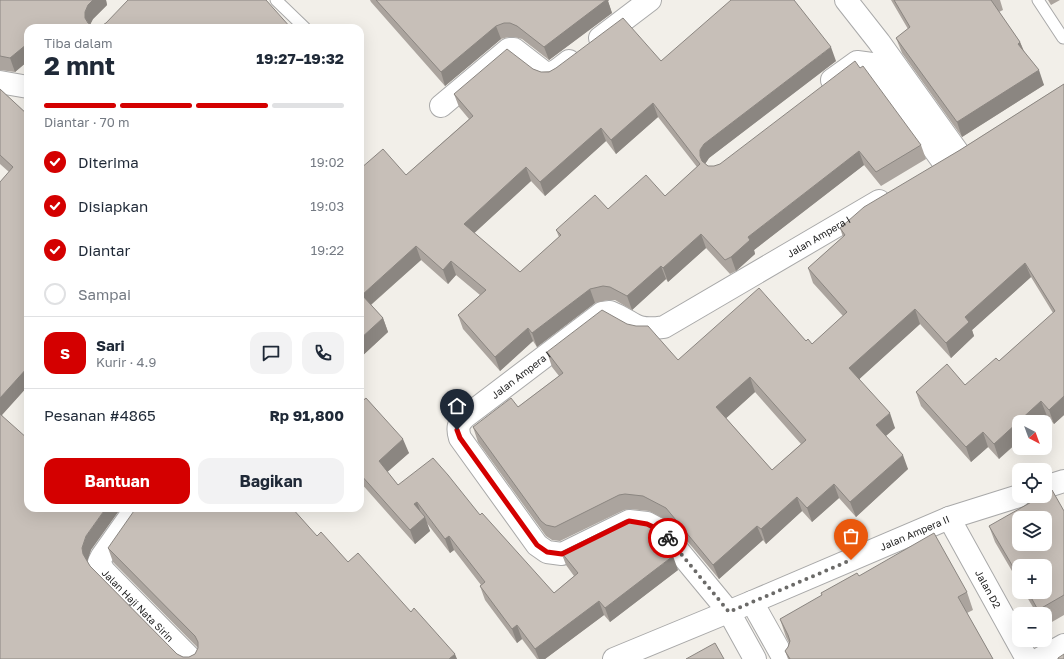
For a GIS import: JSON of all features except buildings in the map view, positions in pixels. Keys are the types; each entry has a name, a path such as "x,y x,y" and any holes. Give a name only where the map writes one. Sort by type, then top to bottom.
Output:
{"street":[{"path":"441,106 509,49 514,49 545,73 549,74 554,72 650,0"},
{"path":"846,0 879,42 959,154"},
{"path":"816,92 857,62 872,64 959,154"},
{"path":"0,82 24,86"},
{"path":"924,174 959,154"},
{"name":"Jalan Ampera I","path":"729,612 662,531 647,524 629,521 562,554 547,552 537,545 460,438 457,430 465,417 602,313 610,312 638,328 648,329 664,327 897,190"},
{"path":"1052,485 1064,481"},
{"name":"Jalan Ampera II","path":"614,659 729,612 949,518 1012,498"},
{"name":"Jalan Haji Nata Sirin","path":"133,512 99,562 104,571 191,659"},
{"name":"Jalan D2","path":"949,518 1027,659"},
{"path":"752,602 784,659"},
{"path":"729,612 755,659"},
{"path":"1039,659 1064,645"}],"lane":[{"path":"276,0 301,24"},
{"path":"1038,0 1064,38"}],"way so far":[{"path":"668,538 729,612 851,560"}],"route":[{"path":"457,430 460,438 537,545 547,552 562,554 629,521 647,524 662,531 668,538"}]}
